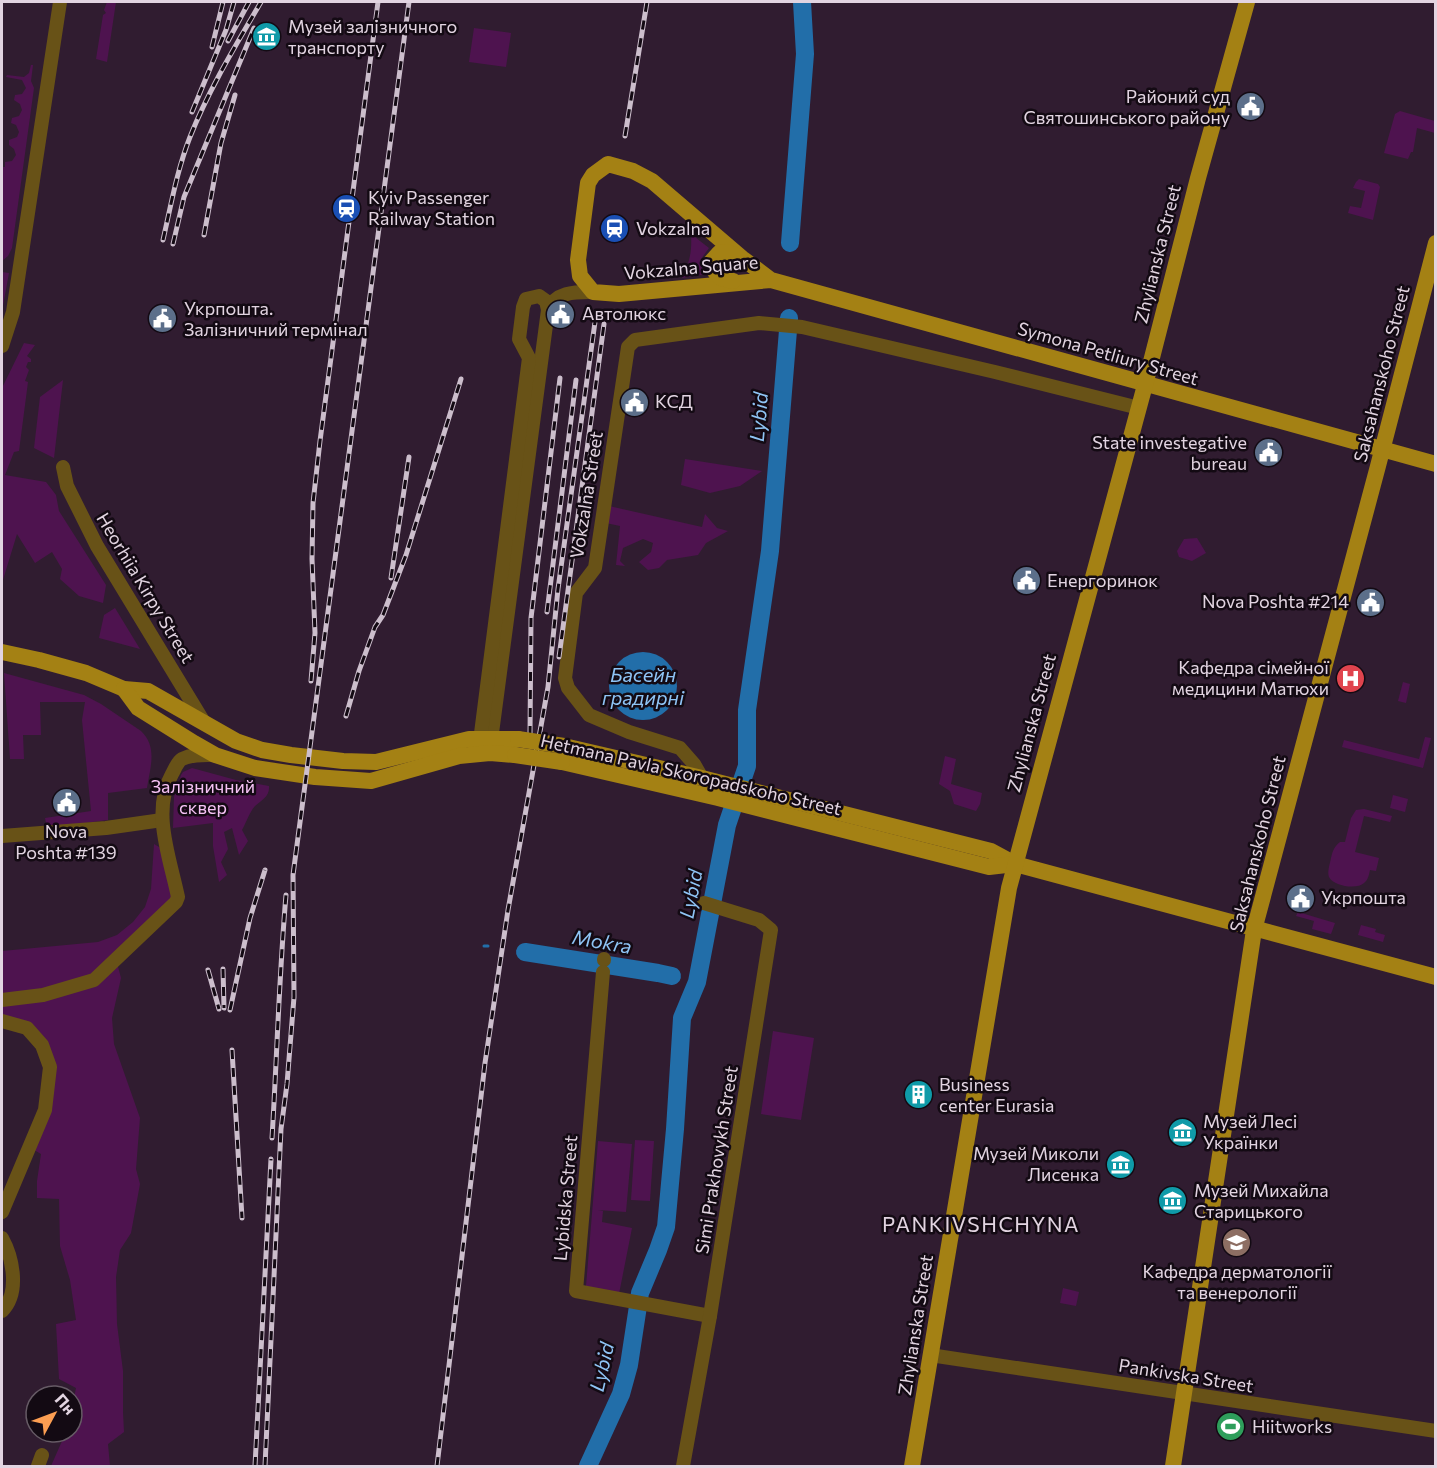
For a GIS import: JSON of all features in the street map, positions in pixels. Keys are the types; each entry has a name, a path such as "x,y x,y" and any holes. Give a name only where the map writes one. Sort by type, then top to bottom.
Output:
{"main road":[{"name":"Zhylianska Street","path":"912,1467 991,987 1015,864 1247,2"},
{"name":"Vokzalna Square","path":"608,164 633,171 652,182 771,280 619,294 590,292 580,276 578,260 588,183 593,175 608,164"},
{"name":"Saksahanskoho Street","path":"1173,1467 1254,930 1436,243"},
{"path":"740,282 724,279 716,274 711,262 719,253 727,252 742,258"},
{"name":"Symona Petliury Street","path":"771,280 1436,465"},
{"path":"2,652 86,673 124,689"},
{"name":"Hetmana Pavla Skoropadskoho Street","path":"124,689 148,691 247,746 291,755 376,762 427,748 516,747 702,778 720,791"},
{"name":"Hetmana Pavla Skoropadskoho Street","path":"124,689 138,708 214,754 255,768 371,781 485,746"},
{"name":"Hetmana Pavla Skoropadskoho Street","path":"563,754 757,800 989,867 1015,864 1436,977"}],"street":[{"path":"2,346 13,312 60,2"},
{"path":"485,746 548,310 557,297 571,293 590,292"},
{"path":"485,746 529,358 519,339 524,302 530,296 539,296 546,301 548,310"},
{"path":"2,326 13,312"},
{"name":"Vokzalna Street","path":"702,778 694,764 680,748 629,732 589,715 568,688 565,678 576,593 595,568 628,347 631,342 759,323 802,327 984,369 1138,408"},
{"path":"526,350 539,349 543,342"},
{"name":"Heorhiia Kirpy Street","path":"63,467 67,486 97,546 205,724"},
{"path":"2,1000 43,995 94,980 176,902 178,897 162,820 162,801 166,785 179,760 191,756 214,754"},
{"path":"2,836 106,828 162,820"},
{"name":"Simi Prakhovykh Street","path":"683,1467 710,1316 771,930 759,920 710,904"},
{"name":"Lybidska Street","path":"604,964 576,1291 710,1316"},
{"path":"2,1021 27,1028 42,1045 50,1066 45,1110 2,1212"},
{"path":"2,1238 8,1250 14,1291 2,1311"},
{"name":"Pankivska Street","path":"930,1355 1436,1431"}],"green space":[{"path":"107,2 116,2 107,62 96,59"},
{"path":"474,28 511,33 506,67 469,62"},
{"path":"33,65 31,81 34,88 12,248 2,261 2,167 5,167 5,162 12,161 16,155 14,149 9,145 9,140 17,137 19,132 16,125 11,123 12,118 19,116 22,110 20,104 14,100 15,95 22,94 26,88 22,80 6,77 7,75 24,77 29,73"},
{"path":"1400,111 1435,121 1435,133 1417,128 1413,152 1408,159 1384,153 1395,114"},
{"path":"1359,179 1378,184 1380,187 1373,220 1348,213 1350,206 1361,208 1365,191 1353,188"},
{"path":"691,234 709,248 701,259 706,274 682,278 690,256"},
{"path":"2,272 9,273 2,311"},
{"path":"24,343 35,345 27,356 31,362 28,362 26,367 29,370 25,381 28,382 19,451 14,452 5,475 46,482 56,495 59,511 106,585 103,603 79,596 60,579 62,569 52,552 35,563 17,534 2,583 2,388"},
{"path":"63,380 54,458 34,448 40,397"},
{"path":"685,459 762,471 740,486 710,493 681,485"},
{"path":"609,506 702,527 705,514 717,528 728,531 706,543 698,555 667,560 659,568 648,570 639,562 651,552 653,543 643,539 623,548 620,561 625,566 616,565 620,526 606,523"},
{"path":"1197,538 1206,553 1192,561 1179,557 1177,551 1184,539"},
{"path":"115,608 140,649 99,638 104,615"},
{"path":"4,673 84,695 141,731 150,744 152,758 147,788 108,793 108,820 47,828 45,818 91,811 82,720 85,702 40,702 41,735 23,735 24,759 10,759"},
{"path":"1403,682 1410,684 1406,703 1398,701"},
{"path":"1425,737 1431,738 1423,768 1342,747 1344,740 1419,759"},
{"path":"945,756 956,759 951,784 982,793 976,811 954,804 950,791 939,784"},
{"name":"Залізничний сквер","path":"192,768 269,786 267,795 253,808 242,830 248,841 239,855 232,828 224,832 228,849 221,862 227,875 219,882 213,846 213,823 173,828 174,797 181,775"},
{"path":"1393,795 1408,799 1405,812 1390,808"},
{"path":"1364,809 1392,816 1390,822 1364,816 1355,852 1379,858 1376,871 1370,870 1369,876 1361,885 1351,887 1340,885 1329,877 1328,870 1332,853 1340,842 1345,842 1351,818 1356,810"},
{"path":"154,844 164,850 172,900 93,978 46,991 2,995 2,951 98,942 117,935 133,922 145,907 151,889"},
{"path":"1298,912 1335,923 1331,934 1312,929 1314,921 1296,916"},
{"path":"1361,925 1376,929 1375,932 1385,935 1383,942 1358,935"},
{"path":"525,944 583,954 602,961 601,972 534,960 537,957 535,954 524,952"},
{"path":"116,959 121,978 112,1018 114,1044 140,1118 136,1169 140,1184 131,1233 120,1250 116,1277 117,1324 123,1371 124,1432 108,1444 110,1466 51,1466 61,1444 84,1444 84,1384 68,1384 59,1379 56,1324 76,1320 70,1280 60,1246 59,1199 37,1198 41,1154 29,1147 45,1110 42,1045 2,1021 2,1000 77,986"},
{"path":"773,1031 814,1038 801,1120 761,1114"},
{"path":"635,1140 654,1141 650,1201 631,1200"},
{"path":"598,1141 632,1144 626,1212 598,1210 603,1211 602,1222 632,1228 619,1294 586,1286"},
{"path":"1063,1288 1079,1292 1076,1306 1060,1303"}],"water":[{"name":"Басейн градирні","path":"636,652 650,652 662,657 672,667 677,686 672,705 662,715 650,720 636,720 624,715 614,705 609,693 609,679 614,667 624,657"}],"waterway":[{"name":"Lybid","path":"790,243 805,54 802,2"},
{"name":"Lybid","path":"588,1466 621,1394 629,1365 640,1293 666,1227 682,1018 697,982 727,825 747,766 747,710 770,551 789,318"},
{"name":"Mokra","path":"525,952 672,976"}],"railway":[{"path":"212,47 223,2"},
{"path":"192,112 226,30 234,2"},
{"path":"228,41 249,2"},
{"path":"163,240 185,149 197,119 261,2"},
{"path":"311,681 315,633 312,559 313,503 378,2"},
{"path":"265,1466 281,1129 294,997 293,875 409,2"},
{"path":"625,136 647,2"},
{"path":"173,244 184,197 254,28"},
{"path":"204,235 221,143 235,95"},
{"path":"437,1466 485,1063 508,910 548,687 558,589 595,322"},
{"path":"559,657 604,324"},
{"path":"530,735 531,618 560,378"},
{"path":"346,716 375,627 383,615 406,555 461,379"},
{"path":"547,612 576,380"},
{"path":"391,578 409,457"},
{"path":"230,1010 250,918 265,870"},
{"path":"272,1138 286,895"},
{"path":"223,969 224,1008"},
{"path":"208,970 219,1009"},
{"path":"232,1050 242,1218"},
{"path":"255,1466 271,1159"}],"place":[{"name":"Музей залізничного транспорту","path":"267,37"},
{"name":"Районий суд Святошинського району","path":"1251,107"},
{"name":"Kyiv Passenger Railway Station","path":"347,208"},
{"name":"Vokzalna","path":"615,229"},
{"name":"Автолюкс","path":"561,314"},
{"name":"Укрпошта. Залізничний термінал","path":"163,319"},
{"name":"КСД","path":"634,402"},
{"name":"State investegative bureau","path":"1268,453"},
{"name":"Енергоринок","path":"1026,581"},
{"name":"Nova Poshta #214","path":"1370,602"},
{"name":"Кафедра сімейної медицини Матюхи","path":"1350,678"},
{"name":"Nova Poshta #139","path":"66,803"},
{"name":"Укрпошта","path":"1300,898"},
{"name":"Business center Eurasia","path":"918,1095"},
{"name":"Музей Лесі Українки","path":"1182,1132"},
{"name":"Музей Миколи Лисенка","path":"1120,1164"},
{"name":"Музей Михайла Старицького","path":"1173,1201"},
{"name":"Кафедра дерматології та венерології","path":"1237,1243"},
{"name":"Hiitworks","path":"1231,1427"}],"district":[{"name":"PANKIVSHCHYNA","path":"981,1225"}]}
